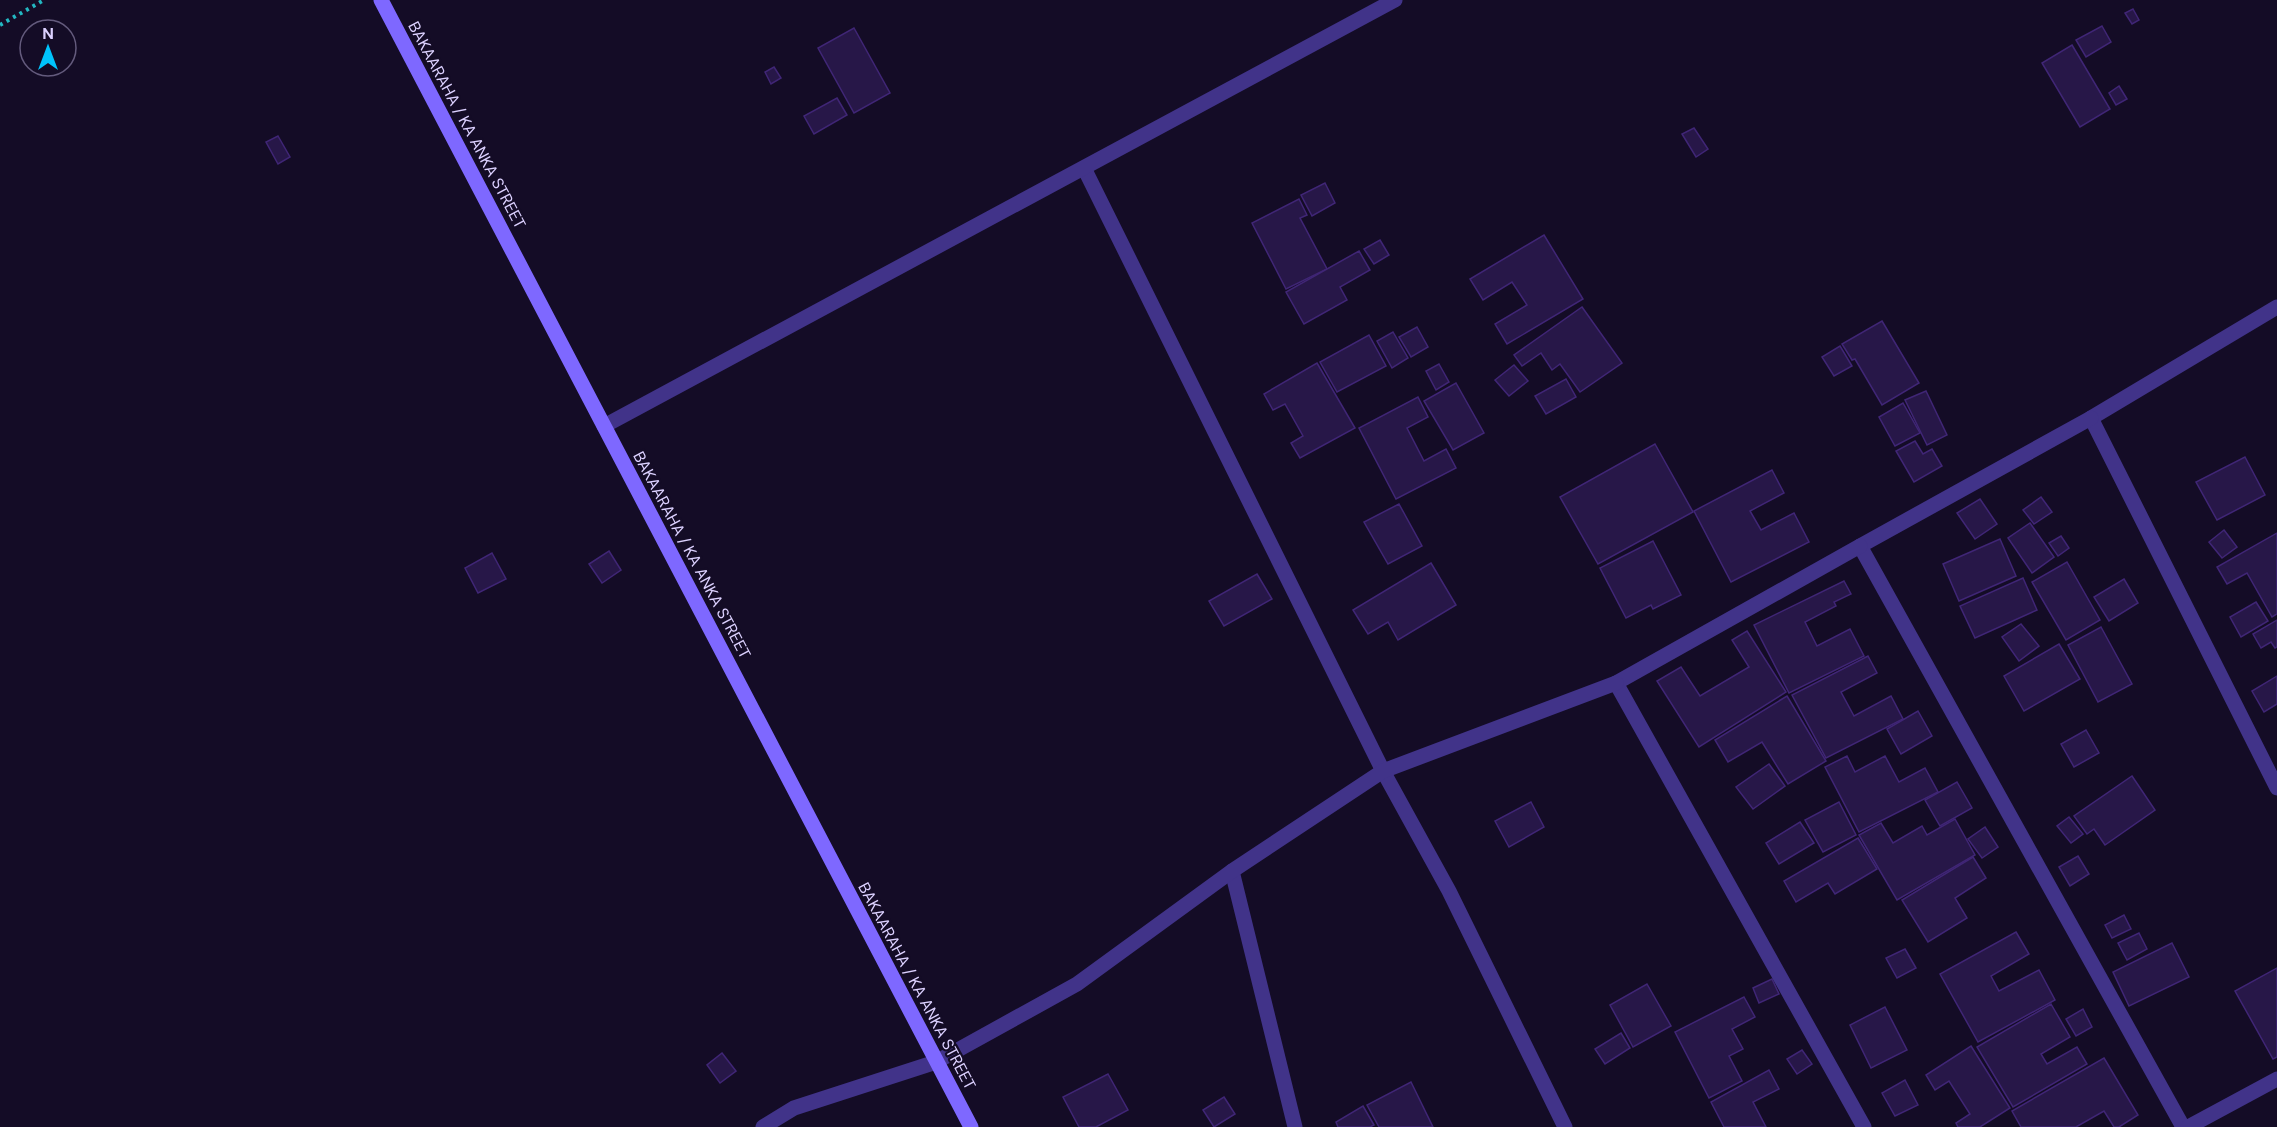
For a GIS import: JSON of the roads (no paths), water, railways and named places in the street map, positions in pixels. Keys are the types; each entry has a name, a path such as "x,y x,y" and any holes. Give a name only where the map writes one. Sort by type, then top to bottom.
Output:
{"street":[{"name":"BAKAARAHA / KA ANKA STREET","path":"381,0 971,1127"},
{"path":"604,426 1395,0"},
{"path":"1083,168 1383,771 1449,891 1565,1127"},
{"path":"763,1127 794,1108 936,1062 1077,984 1232,871 1383,771 1616,683 2091,418 2277,308"},
{"path":"2091,418 2277,788"},
{"path":"1860,546 2183,1127"},
{"path":"1616,683 1864,1127"},
{"path":"1232,871 1295,1127"},
{"path":"2188,1127 2277,1079"}]}
